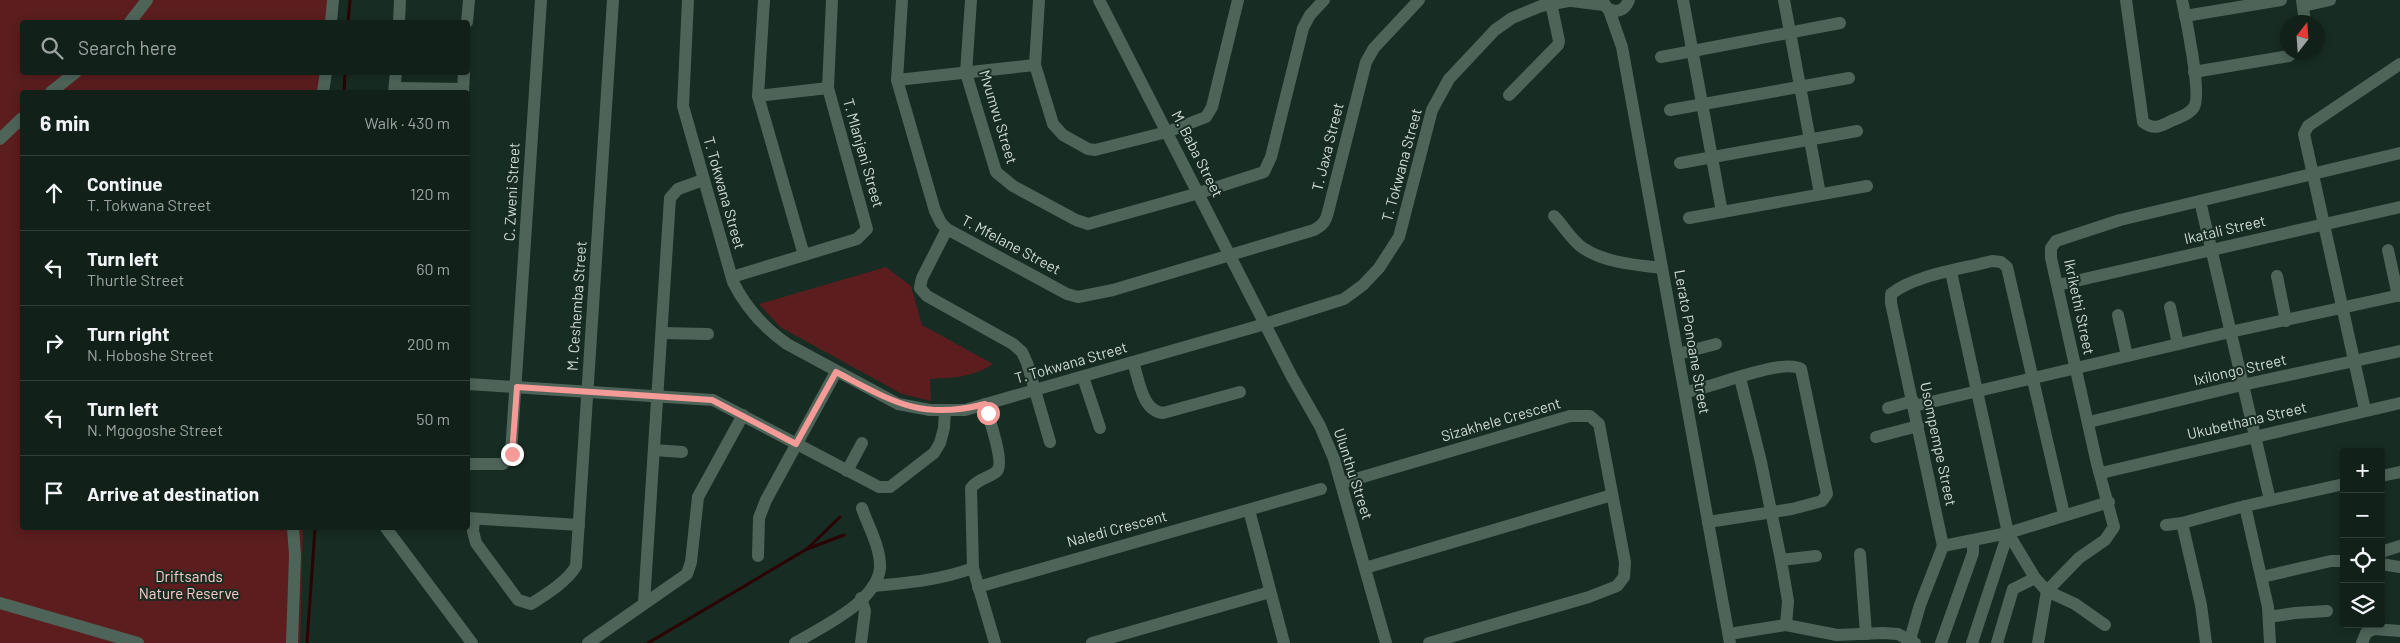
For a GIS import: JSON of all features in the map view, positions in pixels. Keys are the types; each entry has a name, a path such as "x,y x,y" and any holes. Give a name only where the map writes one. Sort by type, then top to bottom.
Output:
{"street":[{"path":"132,20 147,0"},
{"path":"331,20 333,0"},
{"path":"399,20 400,0"},
{"path":"467,20 469,0"},
{"name":"C. Zweni Street","path":"470,464 503,464 509,458 512,447 541,0"},
{"name":"M. Ceshemba Street","path":"471,518 476,543 518,600 531,604 574,570 577,562 613,0"},
{"name":"T. Tokwana Street","path":"688,0 683,106 732,277 747,308 770,332 836,372 898,404 914,408 944,411 965,410 1035,391 1266,324 1344,299 1363,285 1380,268 1399,237 1404,224 1427,127 1440,92 1448,79 1495,30 1525,12 1551,3 1573,0 1605,5 1616,11 1629,4"},
{"path":"764,0 758,96 804,255"},
{"name":"T. Mlanjeni Street","path":"732,277 857,239 867,229 828,88 832,0"},
{"name":"T. Mfelane Street","path":"902,0 897,80 938,218 948,229 1067,294 1078,297 1112,290 1231,255"},
{"name":"Mvumvu Street","path":"971,0 966,73 999,176 1076,220 1094,223 1258,176 1268,167 1303,28 1310,15 1324,0"},
{"path":"1039,0 1035,64 1053,124 1063,135 1088,149 1107,148 1167,132 1201,119 1210,112 1238,0"},
{"name":"T. Jaxa Street","path":"1231,255 1314,230 1326,221 1366,62 1374,48 1419,0"},
{"path":"1683,0 1722,212"},
{"path":"1784,0 1820,194"},
{"path":"2126,0 2143,122 2156,128 2191,111 2196,100 2194,72 2182,0"},
{"path":"2185,16 2280,0"},
{"path":"2302,3 2330,0"},
{"name":"M. Baba Street","path":"1105,2 1167,132 1266,324"},
{"path":"1509,95 1558,45 1559,41 1551,3"},
{"name":"Lerato Ponoane Street","path":"1622,46 1629,4"},
{"name":"Lerato Ponoane Street","path":"1605,5 1622,46 1729,638"},
{"path":"1661,56 1840,23"},
{"path":"2194,72 2280,58"},
{"path":"897,80 1035,64"},
{"path":"2365,410 2304,132 2308,126 2400,64"},
{"path":"54,90 72,75"},
{"path":"323,90 326,75"},
{"path":"394,90 396,75"},
{"path":"463,90 464,75"},
{"path":"1670,110 1849,78"},
{"path":"758,96 828,88"},
{"path":"0,139 20,120"},
{"path":"1680,163 1857,132"},
{"path":"2270,500 2200,201 2400,153"},
{"path":"644,603 670,198 678,189 703,180"},
{"path":"1689,218 1867,186"},
{"name":"Ikrikethi Street","path":"2047,590 2079,558 2105,540 2114,527 2051,258 2051,248 2056,241 2120,220 2200,201"},
{"name":"Ikatali Street","path":"2058,285 2400,207"},
{"path":"1554,216 1582,248 1626,263 1662,268"},
{"path":"948,229 922,278 920,288 927,296 994,332 1018,348 1027,363 1050,442"},
{"path":"1888,408 2034,378 2230,332 2399,296 2388,250"},
{"name":"Usompempe Street","path":"1943,546 1891,303 1891,294 1899,288 1951,272 1992,261 2001,262 2007,267 2034,378"},
{"path":"1951,272 2008,533 2035,578 2047,590 2081,608 2105,625"},
{"path":"2277,276 2286,320"},
{"path":"2170,307 2178,344"},
{"path":"2118,315 2127,356"},
{"name":"Ulunthu Street","path":"1266,324 1320,426 1342,483 1386,643"},
{"path":"662,333 708,334"},
{"path":"1678,354 1716,344"},
{"name":"Ixilongo Street","path":"2089,422 2242,385 2400,351"},
{"path":"1133,362 1148,407 1154,412 1163,413 1240,392"},
{"path":"1685,392 1701,390 1774,367 1797,366 1801,369 1827,494 1826,498 1805,506 1708,522"},
{"path":"758,556 759,518 762,510 836,372"},
{"path":"1084,377 1100,428"},
{"path":"1740,378 1761,462 1781,560 1788,601 1786,625"},
{"path":"2034,378 2064,514"},
{"path":"470,384 712,400 743,414 879,487 890,487 934,453 940,443 944,428 944,411"},
{"name":"Ukubethana Street","path":"2101,473 2400,403"},
{"path":"985,404 999,455 1000,466 997,472 977,480 971,488 973,568 995,643"},
{"path":"588,643 687,574 691,562 698,497 743,414"},
{"name":"Sizakhele Crescent","path":"1342,483 1570,416 1586,415 1599,424 1625,569 1624,577 1618,586 1589,597 1429,643"},
{"path":"1876,437 1918,426"},
{"path":"847,471 862,443"},
{"path":"654,450 682,452"},
{"path":"2385,475 2400,472"},
{"path":"2166,525 2182,523 2245,506 2340,485"},
{"name":"Naledi Crescent","path":"978,586 1071,558 1321,489"},
{"path":"1365,568 1612,495"},
{"path":"1729,638 1786,625 1831,634 1883,632 1911,641 1943,546 2008,533 2064,514 2109,502"},
{"path":"2245,506 2262,577 2269,617 2270,643"},
{"path":"794,643 836,620 873,586 880,567 879,558 862,508"},
{"path":"1249,510 1284,643"},
{"path":"471,518 579,525"},
{"path":"2182,523 2202,605 2206,643"},
{"path":"292,530 295,556 292,643"},
{"path":"387,530 472,643"},
{"path":"1972,643 2008,533"},
{"path":"1941,643 1973,553 1974,540"},
{"path":"2385,551 2400,546"},
{"path":"1860,554 1866,634"},
{"path":"1781,560 1816,556"},
{"path":"2262,577 2331,561 2340,561"},
{"path":"2385,565 2400,567"},
{"path":"873,586 940,577 973,568"},
{"path":"1997,643 2013,589 2035,578"},
{"path":"2038,643 2047,590"},
{"path":"1092,643 1270,592"},
{"path":"861,598 865,611 861,643"},
{"path":"0,603 138,643"},
{"path":"2269,617 2295,612 2327,611"},
{"path":"2362,643 2366,633 2374,629 2400,631"}],"green space":[{"name":"Driftsands Nature Reserve","path":"0,0 333,0 332,20 20,20 20,75 329,75 328,90 20,90 20,530 303,530 300,643 0,643"},
{"path":"886,267 911,286 922,325 993,364 971,374 930,379 931,401 902,394 780,327 759,304"}],"waterway":[{"path":"348,20 350,0"},
{"path":"344,90 345,75"},
{"path":"808,548 840,517"},
{"path":"307,643 315,530"},
{"path":"648,643 807,549 844,535"}],"route":[{"path":"512,454 517,387 712,400 743,414 796,444 836,372 898,404 930,410 955,411 985,404 988,413"}]}
